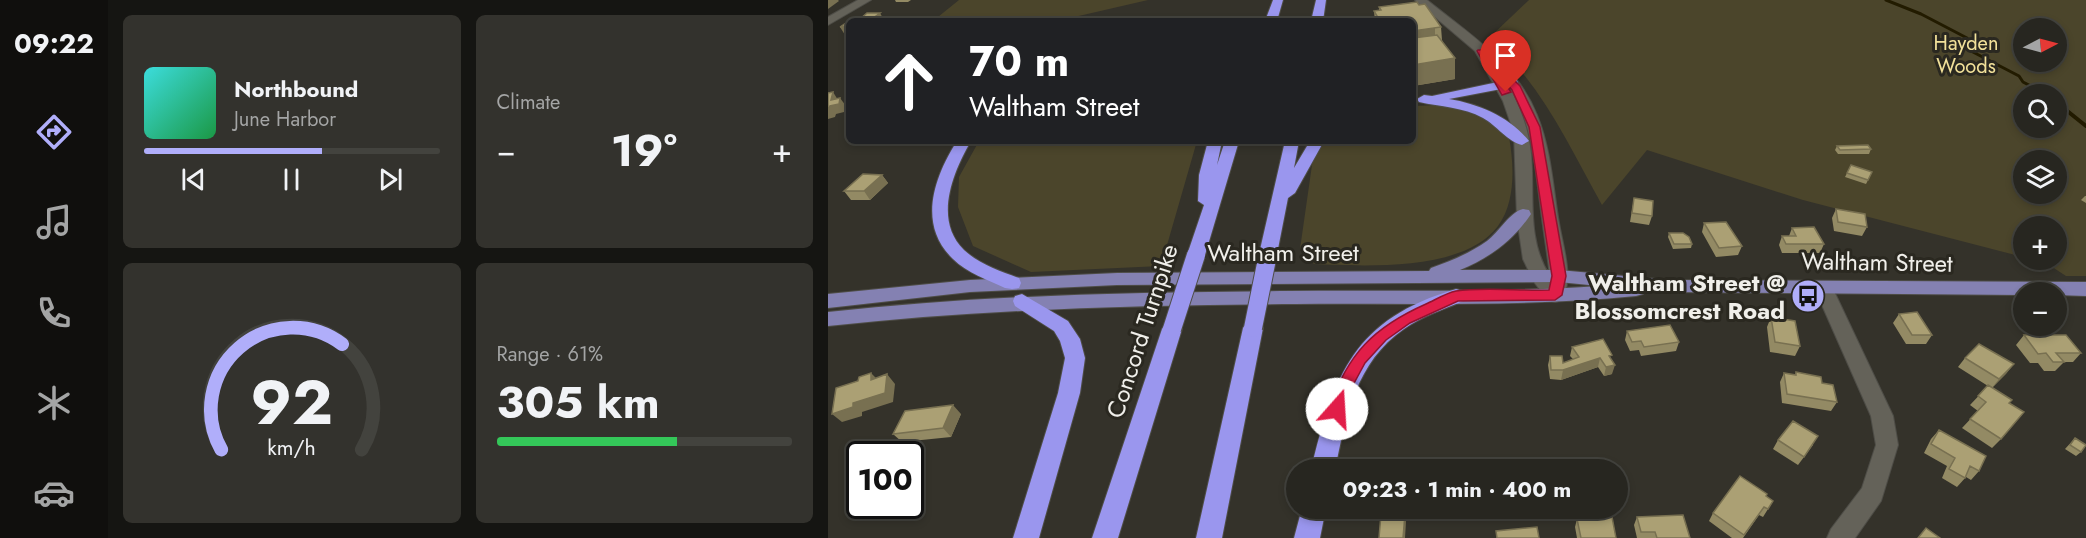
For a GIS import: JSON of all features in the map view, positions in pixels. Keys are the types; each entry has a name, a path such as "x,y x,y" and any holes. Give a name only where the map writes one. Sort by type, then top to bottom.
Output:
{"highway":[{"path":"1272,18 1278,0"},
{"path":"1318,18 1321,0"},
{"path":"1419,100 1507,84"},
{"path":"1419,100 1463,105 1480,110 1500,122 1522,141"},
{"path":"962,144 948,169 942,189 940,215 944,234 954,250 964,259 1017,292 1061,326 1070,339 1075,358 1069,393 1026,538"},
{"path":"1205,225 1207,174 1214,144"},
{"name":"Concord Turnpike","path":"1105,538 1232,144"},
{"path":"1209,538 1291,144"},
{"path":"1277,210 1315,144"},
{"path":"1326,459 1341,396 1349,376 1360,359 1381,336 1396,324 1456,296"},
{"path":"1307,538 1311,519"}],"main road":[{"path":"1423,277 1465,262 1491,248 1506,235 1523,214"},
{"name":"Waltham Street","path":"828,319 1103,279 1550,276 1668,286 2086,289"},
{"name":"Waltham Street","path":"828,301 909,291 1017,292 1094,298 1456,296 1555,295 1668,286"}],"street":[{"path":"828,22 866,0"},
{"path":"1420,0 1481,51 1527,107 1537,135 1550,276 1555,295"},
{"path":"1507,84 1522,141 1523,214 1527,241 1550,276"},
{"path":"1823,287 1882,416 1887,445 1872,492 1840,538"}],"green space":[{"path":"959,0 1148,0 1070,18 937,18"},
{"name":"Hayden Woods","path":"1529,0 2086,0 2086,276 2066,276 2057,270 2067,270 2067,216 2013,216 2013,254 1803,200 1647,150 1602,205 1553,116 1524,75 1489,38"},
{"path":"1440,105 1480,114 1509,137 1512,159 1511,194 1498,226 1482,241 1462,252 1438,259 1386,265 1314,264 1300,249 1313,158 1324,144 1416,144 1416,106"},
{"path":"977,144 1196,144 1161,266 1031,272 973,246 958,207 959,177"}],"building":[{"path":"1417,2 1419,5 1425,4 1441,27 1416,31 1416,18 1378,18 1374,11 1381,10 1379,7"},
{"path":"867,13 880,13 873,18 861,18"},
{"path":"1437,35 1455,58 1416,64 1416,38"},
{"path":"833,92 831,100 840,98 839,104 830,106 828,109 828,93"},
{"path":"1868,145 1871,149 1840,150 1837,146"},
{"path":"1851,165 1872,172 1868,180 1847,173"},
{"path":"863,174 882,175 864,191 844,191"},
{"path":"1634,198 1653,201 1652,216 1632,213"},
{"path":"1836,209 1865,214 1867,227 1838,222"},
{"path":"1726,222 1742,246 1719,248 1704,223"},
{"path":"1814,227 1824,244 1786,244 1782,236 1796,236 1792,228"},
{"path":"1669,233 1683,233 1689,237 1692,244 1674,244"},
{"path":"1917,312 1932,335 1912,335 1899,314"},
{"path":"1771,317 1795,321 1800,346 1775,342"},
{"path":"1670,325 1679,342 1644,347 1641,341 1632,342 1627,331"},
{"path":"2025,336 2067,336 2081,353 2056,353 2064,362 2053,362 2046,353 2038,354"},
{"path":"1603,339 1615,365 1606,367 1600,358 1563,370 1551,370 1550,356 1562,356 1563,363 1579,357 1572,347"},
{"path":"1979,344 2014,364 1999,379 1965,358"},
{"path":"1796,372 1821,377 1822,383 1833,385 1837,402 1787,394 1784,373 1796,375"},
{"path":"871,373 871,380 887,374 885,393 853,403 853,407 832,414 836,388 858,381 859,377"},
{"path":"1988,385 2012,400 2009,403 2024,412 2001,439 1970,419 1986,402 1978,396"},
{"path":"953,405 943,428 893,434 905,411"},
{"path":"1793,421 1818,436 1804,457 1778,440"},
{"path":"1939,430 1986,456 1979,471 1970,466 1965,478 1949,469 1955,458 1931,444"},
{"path":"2075,438 2086,445 2081,452 2070,445"},
{"path":"1740,476 1767,494 1766,496 1773,501 1768,509 1764,507 1744,535 1713,513"},
{"path":"1683,515 1690,538 1657,538 1655,532 1641,532 1637,517"},
{"path":"1381,519 1405,519 1403,538 1379,538"},
{"path":"1577,519 1612,519 1616,538 1581,538"},
{"path":"1537,527 1539,538 1497,538 1496,531"},
{"path":"1926,528 1940,538 1918,538"}],"waterway":[{"path":"1886,0 1921,14 1967,38 1971,51 2019,76 2027,84"},
{"path":"2067,111 2086,126"}],"place":[{"name":"Waltham Street @ Blossomcrest Road","path":"1808,296"}],"route":[{"path":"1337,409 1344,386 1366,351 1388,330 1405,319 1456,296 1555,295 1559,276 1537,135 1527,107 1516,88 1481,51 1506,92"}]}
